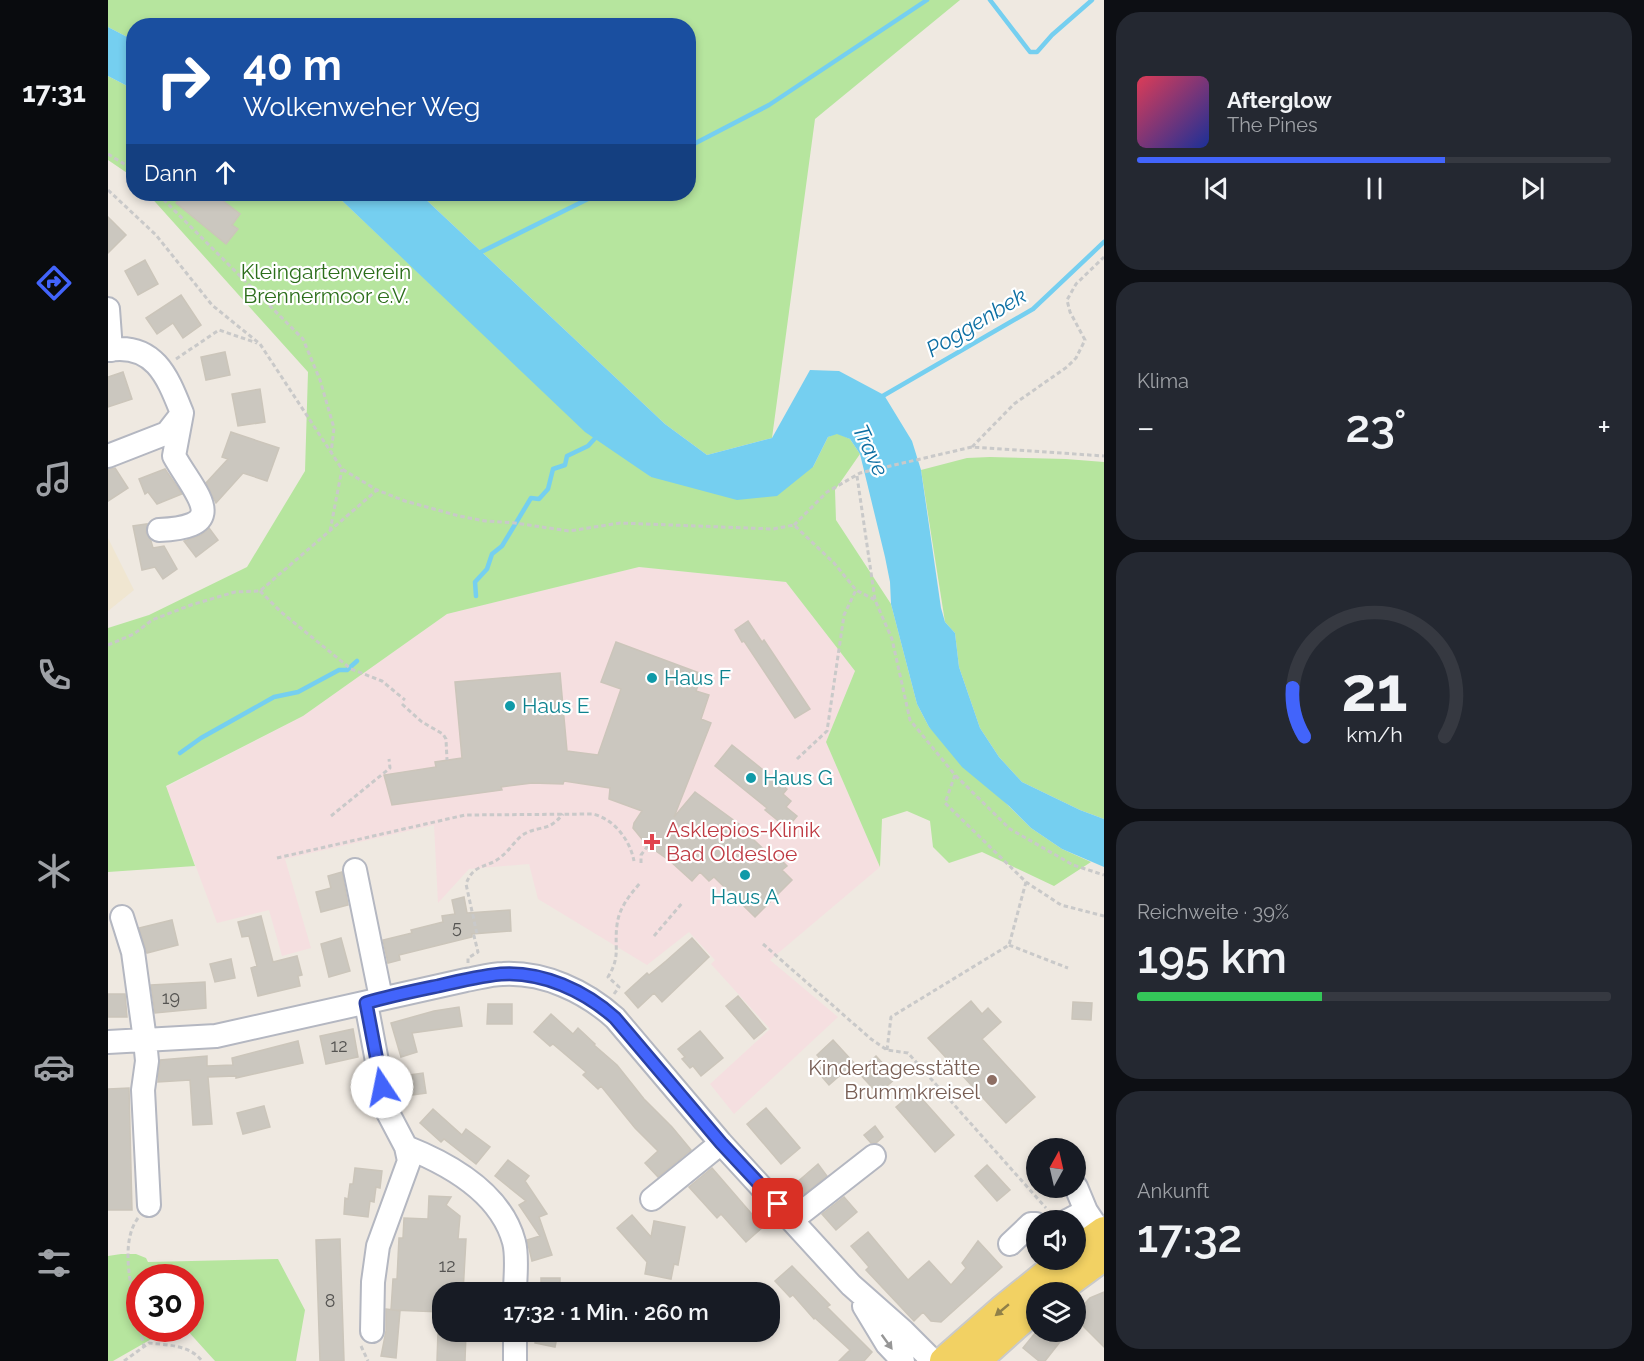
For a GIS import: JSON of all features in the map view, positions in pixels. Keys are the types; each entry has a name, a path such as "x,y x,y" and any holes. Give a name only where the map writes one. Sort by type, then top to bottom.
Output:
{"main road":[{"path":"944,1361 993,1317 1052,1270"},
{"path":"976,1361 1026,1316"}],"street":[{"path":"108,309 109,350 133,351 151,359 162,368 182,413 174,456 202,501 203,511 196,523 159,530"},
{"path":"108,456 167,433 182,413"},
{"path":"355,870 386,1108 406,1147 409,1161 378,1246 372,1282 372,1331"},
{"path":"122,916 133,952 146,1040 147,1061 143,1090 149,1205"},
{"path":"108,1042 216,1036 465,980 503,974 529,976 577,991 604,1008 645,1051 721,1143 851,1285 933,1361"},
{"path":"652,1199 721,1143"},
{"path":"406,1147 434,1158 467,1181 484,1193 504,1216 515,1244 515,1282"},
{"path":"792,1220 874,1156"},
{"path":"1010,1244 1026,1229"},
{"path":"851,1285 887,1344 903,1361"},
{"path":"515,1342 515,1361"}],"path":[{"path":"108,154 126,165"},
{"path":"108,190 156,235 212,305 260,344 342,469 377,490 405,501 459,516 569,531 620,523 773,529 794,525 827,492 859,475 972,447 1104,456"},
{"path":"165,201 303,339 320,380 334,428 331,453"},
{"path":"972,447 1014,404 1067,367 1076,358 1085,340 1070,312 1067,300 1076,284 1104,258"},
{"path":"162,368 219,330 260,344"},
{"path":"329,532 342,469"},
{"path":"859,475 875,600 892,639 910,720 955,775 1010,829 1072,865 1104,875"},
{"path":"108,645 134,634 152,620 191,605 234,592 260,591 377,490"},
{"path":"794,525 834,562 856,590 875,600"},
{"path":"797,759 827,731 844,615 856,590"},
{"path":"260,591 281,612 350,668 382,681 422,722 443,734 446,739 447,760"},
{"path":"331,816 390,768 389,759"},
{"path":"955,775 945,803 1026,882 1061,905 1104,916"},
{"path":"465,980 468,957 478,952 474,936 477,934 466,884 469,876 478,867 493,864 525,833 546,828 564,814"},
{"path":"277,858 465,815 592,814 610,821 629,846 634,861"},
{"path":"641,862 641,855 655,836"},
{"path":"887,1050 891,1017 1009,945 1026,882"},
{"path":"604,1008 619,987 608,977 617,955 617,923 622,905 640,883"},
{"path":"654,936 683,903"},
{"path":"763,944 871,1039 887,1050 908,1053 1063,1210"},
{"path":"1009,945 1068,968"},
{"path":"129,1264 131,1228 149,1205"},
{"path":"143,1342 144,1347"},
{"path":"124,1361 149,1343 182,1347 198,1356 202,1361"}],"shaded area":[{"path":"108,538 134,590 108,611"},
{"name":"Asklepios-Klinik Bad Oldesloe","path":"639,567 786,582 855,671 826,742 880,867 770,960 838,1017 734,1114 710,1084 770,1029 711,964 715,960 689,932 647,965 538,899 529,864 469,869 438,903 434,825 285,859 311,948 282,956 269,910 217,923 166,787 303,716 447,614"}],"green space":[{"path":"108,0 960,0 815,119 772,438 707,455 665,424 427,201 696,201 696,18 126,18 126,36 108,27"},
{"path":"108,76 126,85 126,172 108,160"},
{"name":"Kleingartenverein Brennermoor e.V.","path":"154,201 342,201 443,296 651,477 813,467 828,437 837,433 850,439 860,454 835,490 836,520 891,604 917,704 929,727 1031,828 1062,849 1091,862 1054,886 982,852 949,863 933,847 930,821 907,811 882,819 880,867 826,742 855,671 786,582 639,567 447,614 303,716 166,786 195,866 108,872 108,628 149,615 247,567 305,471 308,372"},
{"path":"967,458 1104,462 1104,819 1022,782 999,757 980,728 959,667 955,633 945,622 921,470"},
{"path":"136,1254 146,1258 148,1262 278,1259 305,1310 296,1361 215,1361 198,1342 204,1342 204,1264 126,1264 126,1342 146,1342 113,1361 108,1361 108,1256"}],"water":[{"path":"108,27 126,36 126,85 108,76"},
{"name":"Trave","path":"342,201 427,201 665,424 707,455 772,438 810,370 839,371 884,395 912,441 921,470 941,608 945,622 955,633 959,667 980,728 999,757 1022,782 1104,819 1104,867 1062,849 1031,828 1009,806 962,767 929,727 917,704 891,604 885,557 860,454 850,439 837,434 828,437 813,467 777,496 737,500 651,477 585,432"}],"building":[{"path":"178,201 223,201 240,214 232,225 238,229 226,244 176,203"},
{"path":"108,217 126,235 108,253"},
{"path":"145,260 158,284 138,295 125,271"},
{"path":"181,295 201,325 183,338 173,323 157,334 146,318"},
{"path":"225,352 230,375 206,380 201,357"},
{"path":"123,372 132,399 108,407 108,377"},
{"path":"260,389 265,422 238,426 232,394"},
{"path":"231,432 279,448 267,481 243,473 216,503 206,483 228,459 222,457"},
{"path":"115,468 128,488 108,501 108,469"},
{"path":"165,469 182,494 157,504 148,492 145,494 139,479"},
{"path":"147,524 146,532 153,548 164,546 177,569 163,579 155,567 142,570 133,526"},
{"path":"209,528 218,540 196,557 184,541 201,535"},
{"path":"748,621 762,642 764,640 810,709 795,718 735,630"},
{"path":"616,642 702,674 696,691 709,695 701,719 711,723 674,817 695,792 739,824 775,860 778,857 787,866 782,870 792,880 755,917 714,877 709,881 700,872 692,881 670,861 653,849 651,850 633,828 642,811 609,799 610,788 564,781 563,784 532,783 501,787 502,790 392,805 384,775 436,767 435,762 462,758 455,682 560,673 567,751 598,755 621,689 601,682"},
{"name":"Haus G","path":"732,745 787,789 783,794 791,801 786,807 797,816 787,828 765,810 767,808 715,766"},
{"path":"342,872 348,905 321,912 316,892 331,888 328,876"},
{"path":"464,897 467,913 510,910 511,931 472,934 472,937 399,955 400,960 388,963 383,940 443,922 442,916 455,914 452,900"},
{"path":"261,916 273,962 297,956 302,975 298,976 300,986 258,996 251,968 257,966 249,936 242,937 238,922"},
{"path":"172,920 178,945 147,953 139,928"},
{"path":"341,938 350,971 329,977 321,944"},
{"path":"692,938 709,957 662,1002 654,993 638,1008 625,993"},
{"path":"231,959 235,978 215,982 210,964"},
{"path":"205,982 206,1008 155,1013 151,985"},
{"path":"108,994 125,994 127,1017 108,1017"},
{"path":"738,996 766,1029 754,1039 726,1006"},
{"path":"971,1001 982,1014 988,1008 1001,1022 982,1039 1035,1097 1006,1123 928,1038"},
{"path":"1073,1002 1092,1003 1091,1020 1072,1019"},
{"path":"488,1004 512,1004 512,1024 487,1024"},
{"path":"459,1007 462,1026 412,1033 417,1052 401,1057 391,1023 434,1011"},
{"path":"551,1014 573,1034 578,1028 617,1065 644,1099 691,1150 658,1177 645,1163 658,1151 635,1128 601,1086 598,1089 583,1075 586,1072 553,1044 550,1046 534,1032"},
{"path":"353,1029 358,1057 326,1064 320,1036"},
{"path":"700,1031 723,1058 701,1076 693,1066 690,1068 682,1059 685,1057 678,1049"},
{"path":"833,1040 854,1063 829,1085 817,1071 825,1064 817,1055"},
{"path":"298,1041 303,1063 236,1078 236,1076 208,1077 212,1124 193,1125 190,1080 158,1082 160,1060 207,1056 207,1066 233,1065 232,1058"},
{"path":"876,1056 896,1078 878,1094 858,1072"},
{"path":"423,1073 426,1093 398,1097 395,1077"},
{"path":"129,1088 132,1210 108,1210 108,1089"},
{"path":"915,1091 954,1135 935,1152 896,1107"},
{"path":"264,1106 270,1127 243,1134 237,1113"},
{"path":"766,1108 800,1148 781,1164 747,1124"},
{"path":"433,1109 462,1135 466,1129 490,1147 476,1164 444,1139 441,1142 420,1123"},
{"path":"875,1126 883,1137 876,1143 871,1143 864,1135"},
{"path":"508,1160 529,1176 525,1181 547,1214 539,1217 552,1255 532,1261 527,1240 540,1236 519,1205 526,1201 495,1176"},
{"path":"818,1164 827,1176 804,1194 795,1184"},
{"path":"987,1165 1010,1190 997,1201 975,1176"},
{"path":"355,1168 382,1171 380,1188 376,1187 374,1202 370,1201 368,1217 344,1214 345,1198 348,1199 350,1184 353,1184"},
{"path":"712,1168 763,1227 746,1242 721,1214 717,1218 689,1187"},
{"path":"429,1196 451,1197 446,1205 460,1216 458,1239 466,1239 464,1282 432,1282 432,1312 391,1310 393,1279 397,1279 399,1238 403,1238 404,1218 428,1219"},
{"path":"844,1197 857,1212 836,1230 822,1214"},
{"path":"632,1215 651,1237 654,1221 685,1227 678,1265 674,1264 671,1279 645,1274 647,1262 617,1228"},
{"path":"868,1232 908,1280 929,1261 951,1285 966,1268 962,1263 978,1241 1002,1267 941,1322 931,1321 923,1312 914,1321 866,1270 869,1267 851,1246"},
{"path":"340,1239 344,1361 320,1361 316,1240"},
{"path":"792,1266 830,1305 827,1307 872,1352 864,1361 839,1361 850,1350 814,1319 793,1295 790,1297 780,1286 780,1282 775,1281"},
{"path":"541,1278 560,1278 560,1282 541,1282"},
{"path":"1104,1292 1104,1347 1086,1329 1086,1302"},
{"path":"386,1309 400,1311 396,1358 381,1356 386,1331"},
{"path":"438,1342 466,1342 465,1361 437,1361"},
{"path":"535,1342 556,1342 555,1347"},
{"path":"1028,1342 1060,1342 1045,1361 1039,1361 1023,1348"}],"waterway":[{"path":"696,143 769,105 927,0"},
{"path":"990,0 1030,52 1037,52 1052,35 1092,0"},
{"path":"477,254 584,201"},
{"name":"Poggenbek","path":"881,397 1033,309 1104,242"},
{"path":"476,596 475,582 487,569 492,554 502,546 531,498 539,499 548,489 553,469 565,465 567,456 588,446 598,435"},
{"path":"180,753 201,738 274,697 298,692 339,670 347,670 357,661"}],"place":[{"name":"Haus F","path":"652,678"},
{"name":"Haus E","path":"510,706"},
{"name":"Haus G","path":"751,778"},
{"name":"Asklepios-Klinik Bad Oldesloe","path":"652,842"},
{"name":"Haus A","path":"745,875"},
{"name":"Kindertagesstätte Brummkreisel","path":"992,1080"}],"route":[{"path":"382,1087 366,1003 465,980 503,974 529,976 552,982 577,991 615,1018 721,1143 778,1204"}]}
